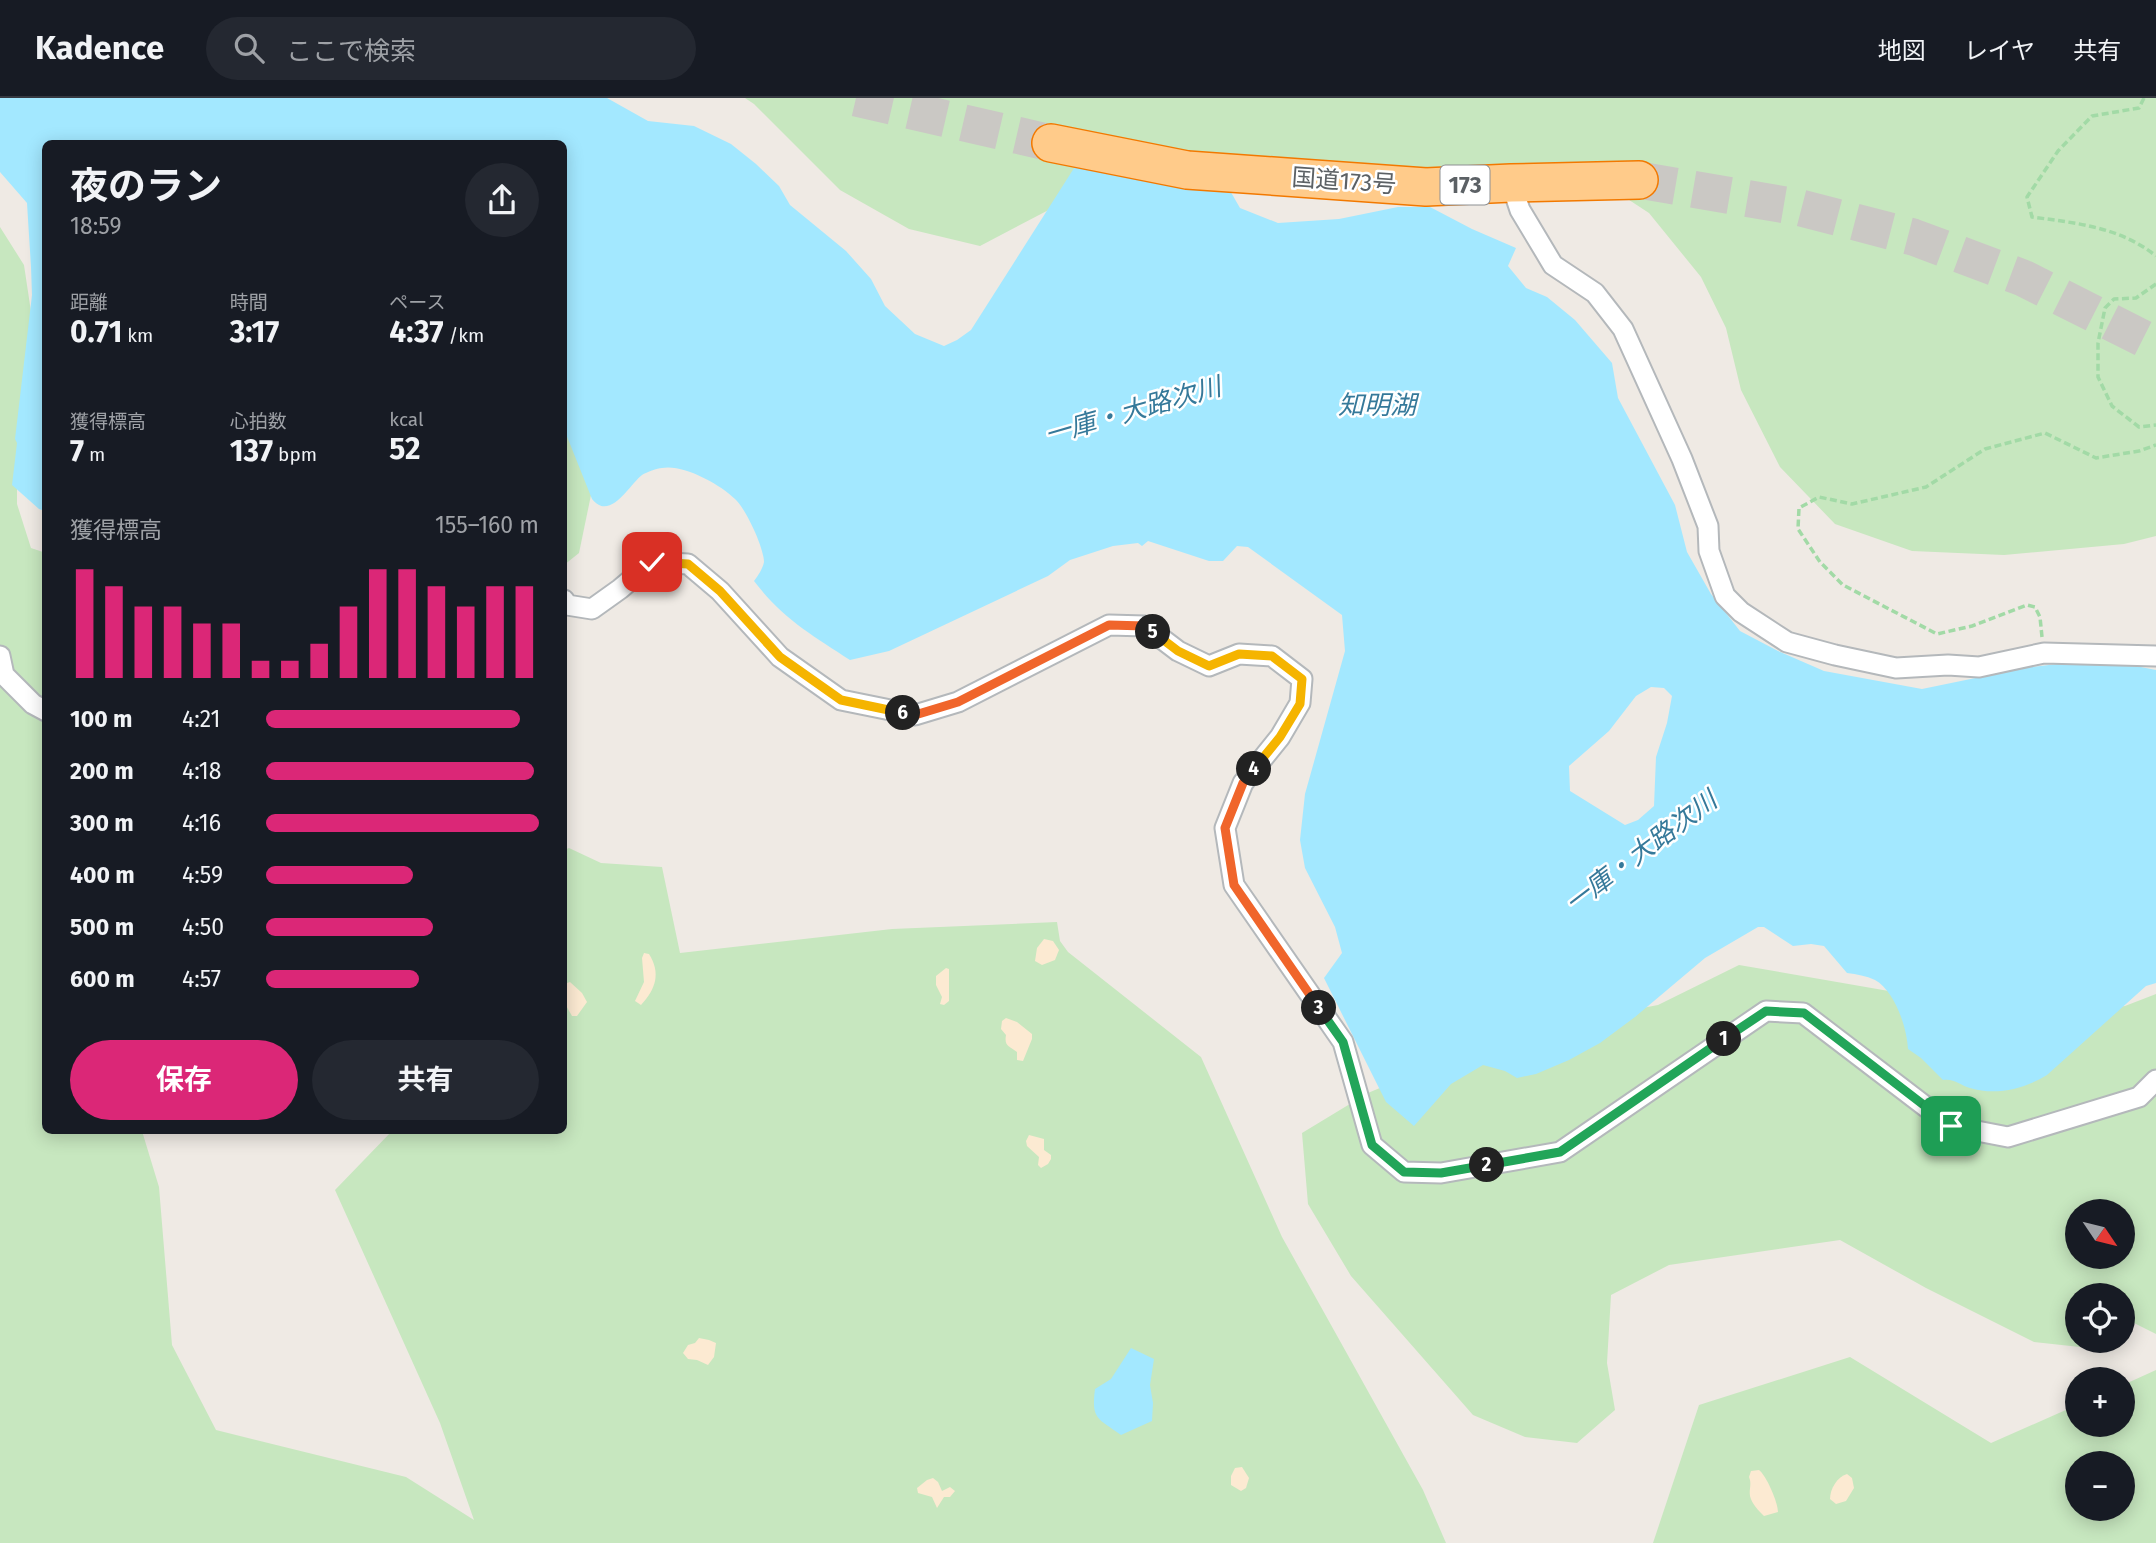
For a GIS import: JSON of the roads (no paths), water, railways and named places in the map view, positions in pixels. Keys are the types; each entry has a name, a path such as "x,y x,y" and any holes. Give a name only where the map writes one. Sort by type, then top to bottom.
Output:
{"highway":[{"name":"国道173号","path":"1051,143 1187,170 1515,196 1639,180"}],"street":[{"path":"1515,196 1553,265 1595,293 1623,329 1687,470 1708,526 1709,551 1725,596 1741,612 1787,642 1896,668 1948,665 1979,667 2044,653 2156,656"},
{"path":"567,604 592,609 652,562 688,564 720,591 780,657 841,700 915,715 958,702 1109,625 1145,626 1178,651 1209,666 1239,654 1272,656 1302,679 1300,704 1280,737 1243,783 1225,828 1234,885 1343,1042 1372,1145 1404,1172 1441,1173 1560,1152 1766,1011 1804,1013 1951,1126 2008,1137 2138,1097 2156,1080"},
{"path":"0,656 4,675 33,704 42,709"}],"water":[{"name":"知明湖","path":"0,98 607,98 648,121 694,126 731,144 779,186 790,205 846,251 871,279 885,306 915,334 944,346 971,330 1083,154 1217,168 1240,208 1278,223 1339,219 1398,207 1430,207 1516,248 1508,266 1526,288 1547,297 1575,320 1612,363 1618,398 1675,505 1687,552 1711,594 1740,631 1824,671 1922,689 2024,668 2100,659 2156,670 2156,983 2146,986 2047,1075 2010,1090 1980,1090 1943,1080 1908,1049 1899,1011 1882,985 1861,975 1847,973 1824,946 1793,946 1764,927 1758,927 1705,958 1600,1043 1536,1074 1517,1078 1505,1071 1483,1065 1451,1084 1414,1126 1386,1102 1324,978 1342,953 1335,927 1305,868 1300,840 1305,794 1345,651 1342,615 1248,547 1237,546 1223,561 1209,561 1148,541 1142,546 1138,543 1113,546 1070,560 1048,576 889,651 850,660 787,616 754,581 764,562 758,539 739,504 720,487 690,472 660,468 642,475 613,504 599,505 592,499 567,436 567,140 42,140 42,510 12,485 32,295 27,203 0,172","holes":["1651,687 1664,688 1672,696 1656,757 1654,806 1638,820 1625,825 1570,791 1569,766 1609,731 1636,696"]},
{"path":"1131,1348 1154,1359 1150,1385 1152,1421 1121,1435 1095,1413 1095,1389 1111,1379"}],"tunnel":[{"path":"856,98 1051,143"},
{"path":"1639,180 1797,207 1913,237 2023,278 2156,345"}],"water label":[{"name":"一庫・大路次川","path":"1133,411"},
{"name":"一庫・大路次川","path":"1641,852"}]}
